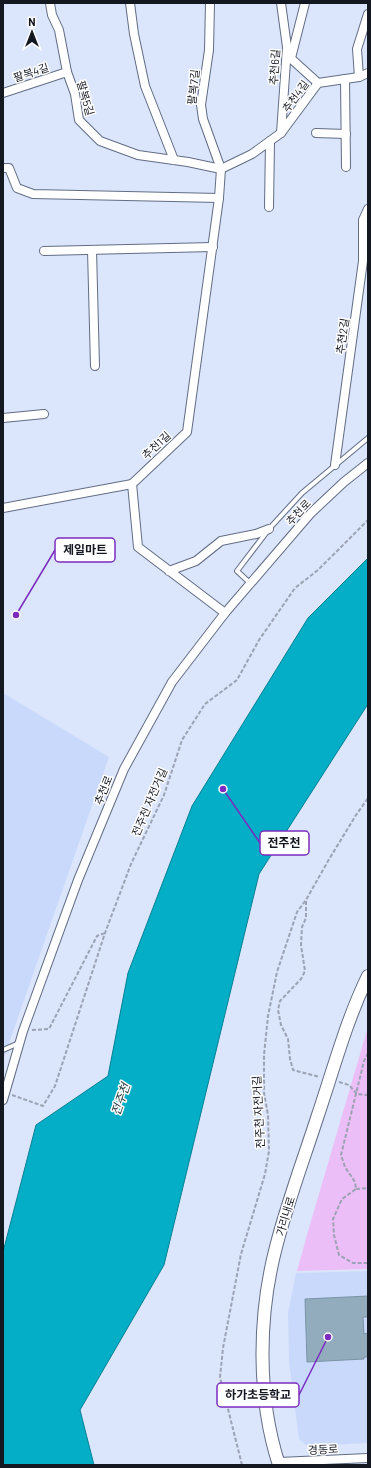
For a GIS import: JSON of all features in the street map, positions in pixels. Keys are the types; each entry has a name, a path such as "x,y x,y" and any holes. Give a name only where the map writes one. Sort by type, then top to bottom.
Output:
{"street":[{"name":"팔복5길","path":"50,3 52,14 59,30 67,72 75,94 79,120 100,140 138,155 221,169"},
{"path":"130,3 134,34 145,86 174,160"},
{"name":"팔복7길","path":"210,3 209,50 201,105 203,119 221,169"},
{"name":"추천6길","path":"280,3 289,56 281,133"},
{"path":"305,3 289,56 318,83"},
{"path":"359,77 357,50 368,14"},
{"name":"팔복4길","path":"3,93 67,72"},
{"name":"추천4길","path":"221,169 252,154 281,133 318,83 359,77 368,73"},
{"path":"345,79 346,167"},
{"path":"316,133 346,134"},
{"path":"269,207 270,141"},
{"path":"3,168 9,168 17,188 33,194 219,198"},
{"name":"추천1길","path":"132,484 187,432 219,198 221,169"},
{"name":"추천2길","path":"335,466 366,262 363,220 368,209"},
{"path":"44,251 212,247"},
{"path":"92,250 95,366"},
{"path":"3,418 44,414"},
{"name":"추천로","path":"4,1096 23,1031 78,880 124,768 172,682 250,582 311,512 344,482 368,463"},
{"path":"3,508 132,484 138,547 225,613"},
{"name":"추천로","path":"169,571 196,561 221,542 256,534 268,529"},
{"name":"가리내로","path":"279,1464 270,1431 265,1400 263,1364 266,1298 271,1268 282,1224 330,1079 359,994 368,976"},
{"name":"경동로","path":"279,1464 368,1458"}],"lane":[{"name":"추천로","path":"250,582 237,571 268,529 302,493 368,438"},
{"name":"추천로","path":"3,1050 19,1043 23,1031"}],"path":[{"name":"전주천 자전거길","path":"4,1096 43,1106 54,1086 105,933 131,864 164,795 182,740 205,704 237,680 259,640 295,588 318,570 368,520"},
{"name":"전주천 자전거길","path":"242,1465 220,1377 223,1348 241,1254 265,1174 269,1151 268,1115 264,1093 264,1055 268,1016 277,972 297,912 306,900 328,861 368,798"},
{"path":"306,900 306,918 302,927 301,945 305,971 300,979 280,1001 278,1010 280,1025 288,1039 290,1059 293,1070 314,1075"},
{"path":"23,1031 49,1029 96,936 105,933"},
{"path":"356,1189 355,1182 345,1167 341,1155 364,1061 368,1053"},
{"path":"349,1085 357,1094 368,1095 368,1107"},
{"path":"368,1188 356,1189 342,1199 333,1219 334,1234 339,1255 353,1263 368,1263"}],"shaded area":[{"path":"3,693 109,757 3,1060"},
{"path":"368,1027 368,1269 297,1271 309,1228"},
{"path":"368,1271 368,1443 307,1446 299,1439 289,1362 288,1313 296,1273"}],"water":[{"path":"368,558 368,704 259,874 164,1265 80,1410 94,1465 3,1465 3,1252 36,1125 108,1076 128,973 192,806 308,618"}],"building":[{"path":"368,1296 368,1317 363,1317 364,1334 368,1333 368,1357 364,1357 364,1359 307,1362 305,1299"}],"place":[{"name":"제일마트","path":"16,615"},
{"name":"전주천","path":"223,789"},
{"name":"하가초등학교","path":"328,1337"}]}
